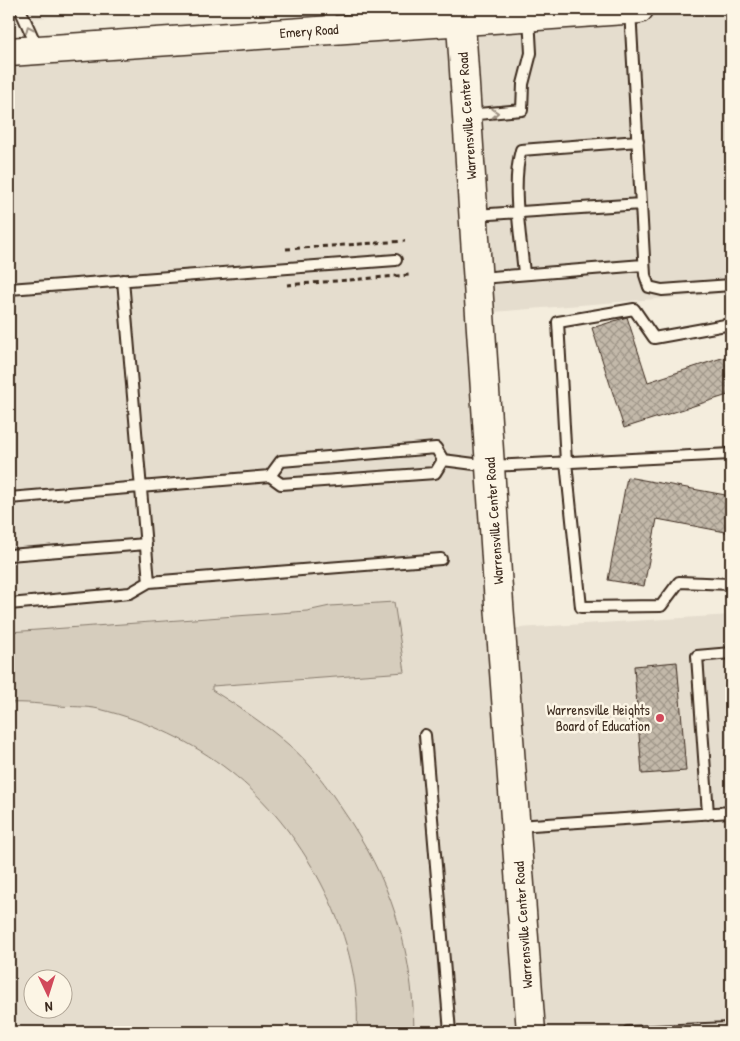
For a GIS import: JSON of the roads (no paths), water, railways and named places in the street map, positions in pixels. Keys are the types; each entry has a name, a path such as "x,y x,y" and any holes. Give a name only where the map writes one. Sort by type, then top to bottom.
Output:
{"main road":[{"name":"Emery Road","path":"9,52 330,19 382,21 460,14 639,9"},
{"name":"Warrensville Center Road","path":"460,14 490,466 531,1032"}],"lane":[{"path":"20,9 38,50"},
{"path":"630,9 643,265 649,288 662,290 731,285"},
{"path":"467,115 522,110 523,84 531,53 529,12"},
{"path":"524,274 518,212 518,166 521,150 638,140"},
{"path":"474,215 641,204"},
{"path":"9,289 396,260"},
{"path":"478,278 643,265"},
{"path":"123,280 149,582"},
{"path":"731,324 654,338 634,309 558,322 566,462 581,607 661,606 679,582 731,584"},
{"path":"270,476 281,461 436,448 444,460 490,466 731,454"},
{"path":"9,498 270,476 281,484 435,473 444,460"},
{"path":"9,556 146,544"},
{"path":"9,604 130,593 149,582 441,558"},
{"path":"708,814 697,656 731,653"},
{"path":"425,735 450,1032"},
{"path":"516,826 731,812"},
{"path":"628,1032 731,1028"}],"place":[{"name":"Warrensville Heights Board of Education","path":"660,718"}]}
